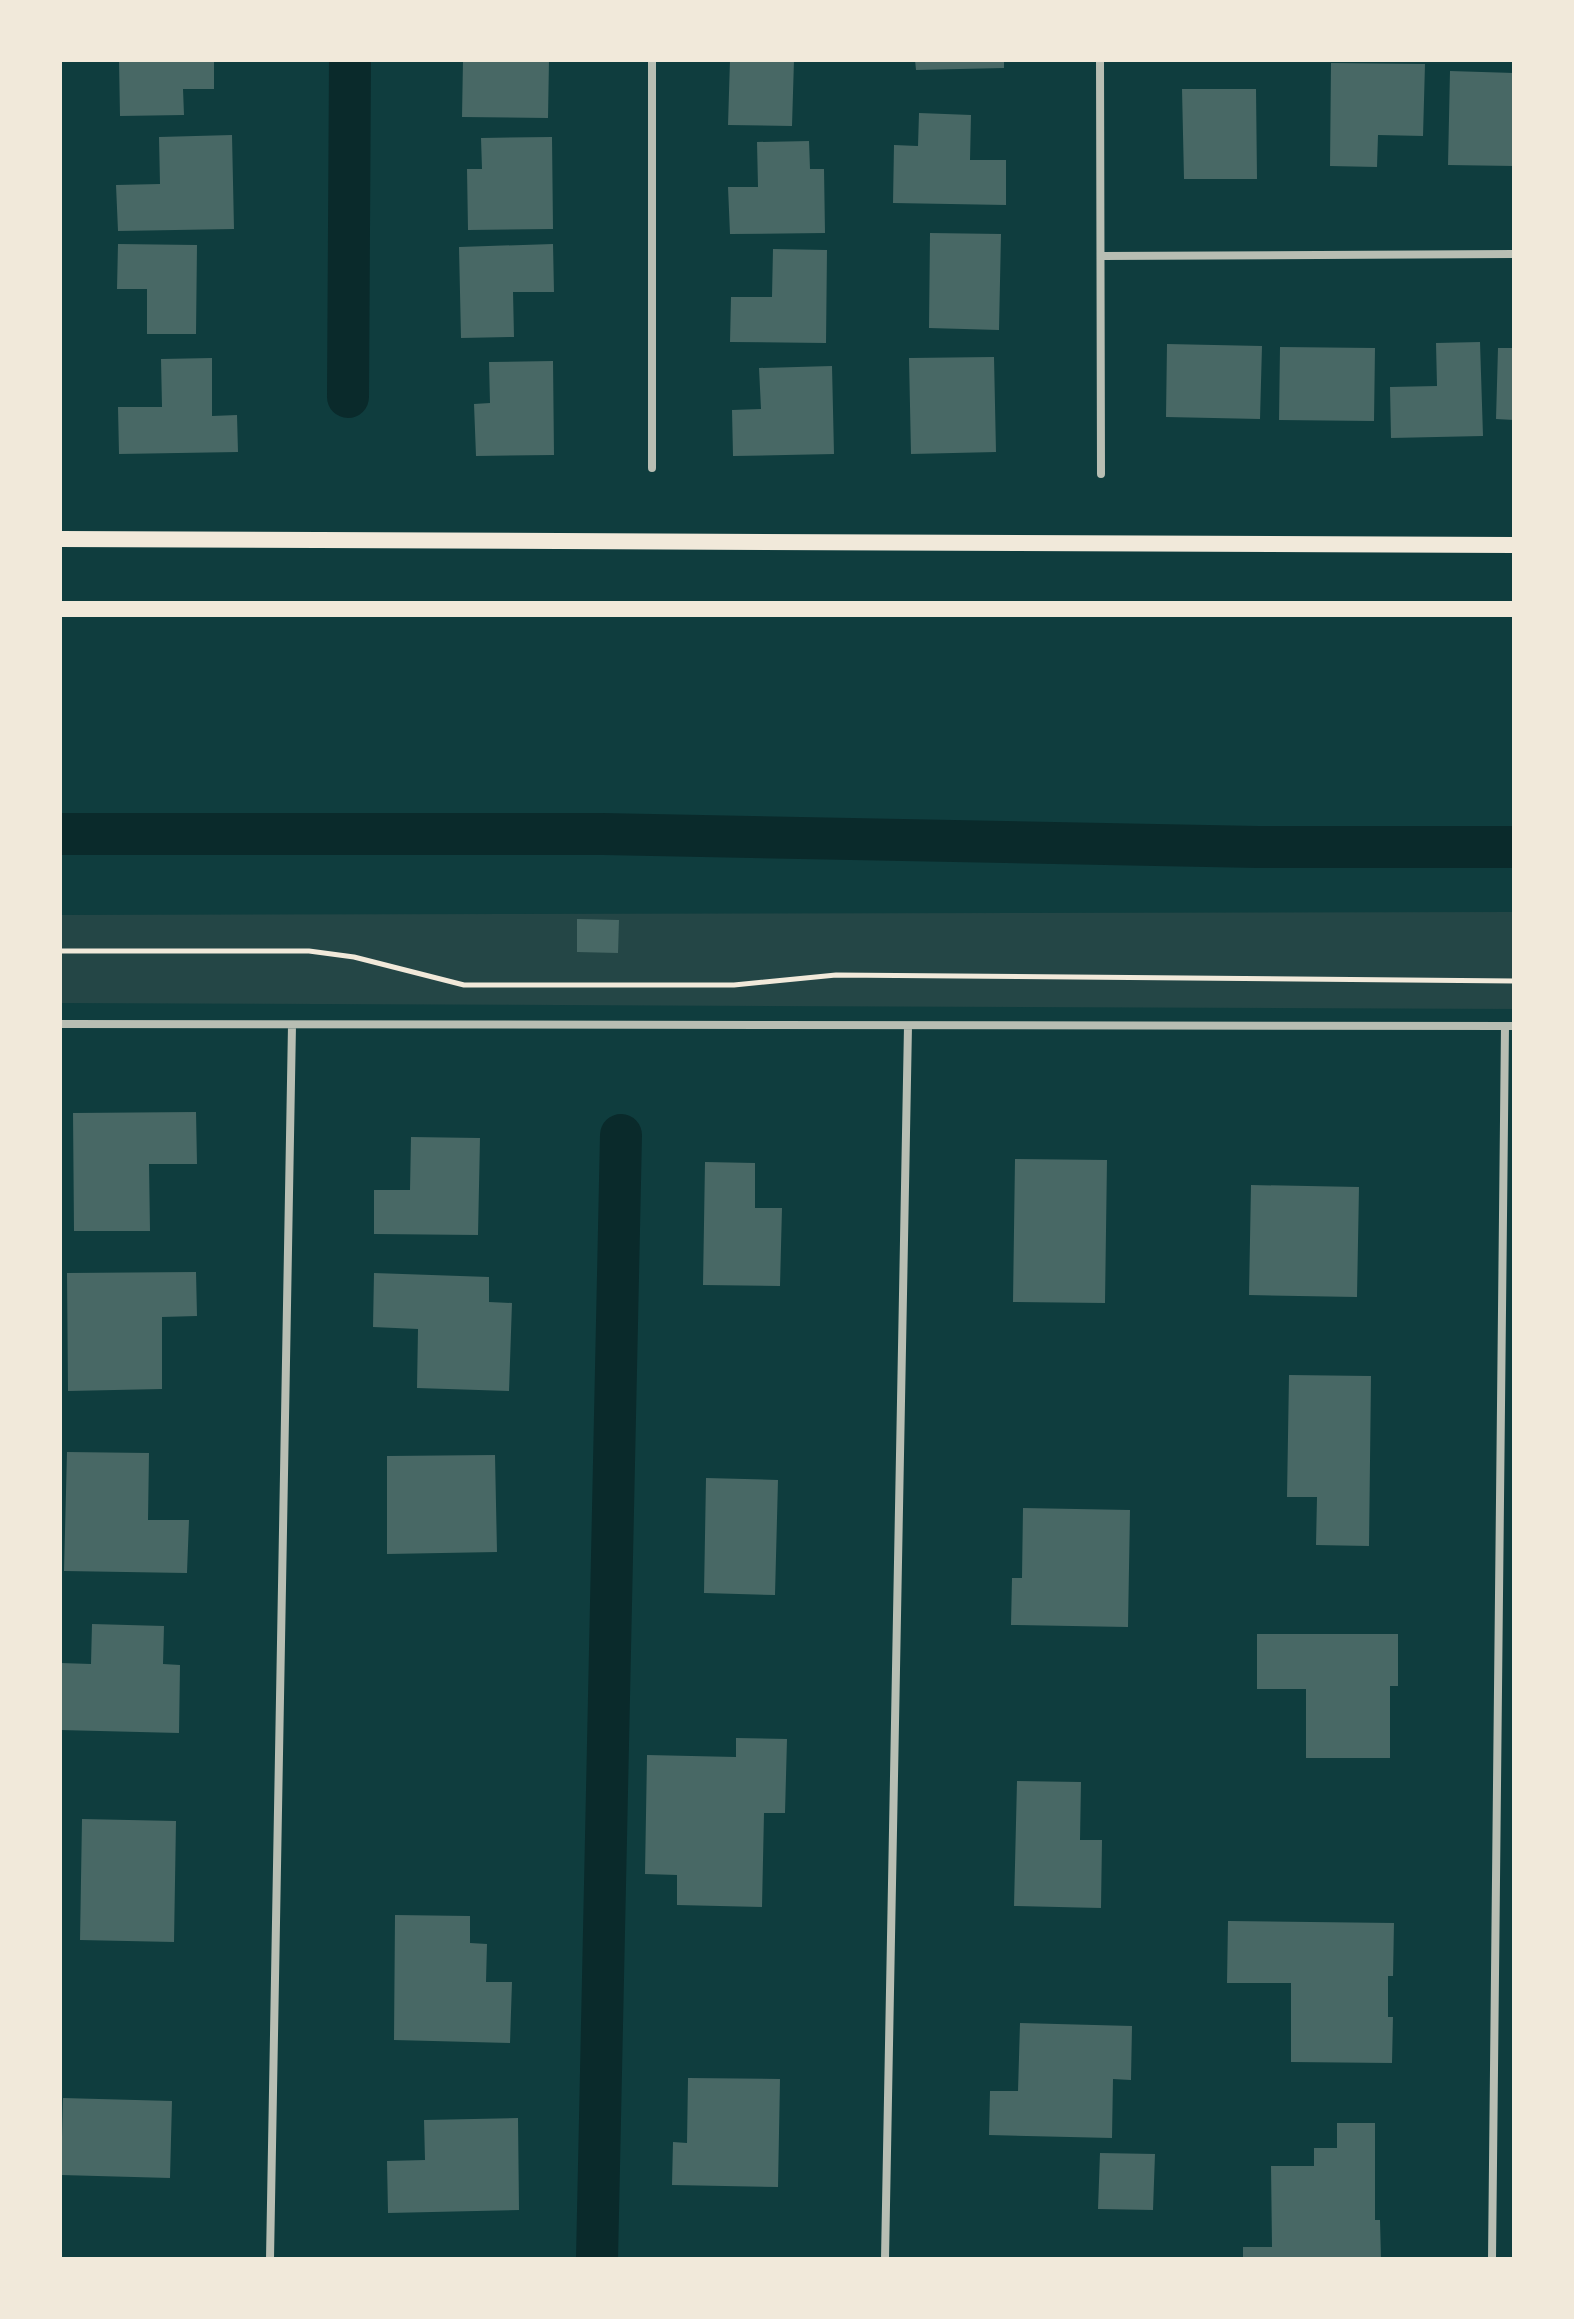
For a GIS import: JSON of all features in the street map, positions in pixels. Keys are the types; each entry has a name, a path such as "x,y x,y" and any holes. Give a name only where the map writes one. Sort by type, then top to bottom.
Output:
{"main road":[{"path":"60,539 1514,545"},
{"path":"60,609 1514,609"}],"street":[{"path":"652,60 652,468"},
{"path":"1100,60 1101,474"},
{"path":"1102,256 1514,254"},
{"path":"60,1024 1510,1026 1492,2259"},
{"path":"270,2259 292,1025"},
{"path":"885,2259 908,1026"}],"path":[{"path":"60,951 309,951 354,957 464,985 734,985 836,975 1514,981"}],"shaded area":[{"path":"1514,912 1514,1009 60,1003 60,915"}],"building":[{"path":"119,60 214,60 214,89 183,89 184,115 120,116"},
{"path":"463,60 549,60 548,118 462,117"},
{"path":"730,60 794,60 792,126 728,125"},
{"path":"915,60 1004,60 1004,68 916,70"},
{"path":"1331,63 1425,64 1423,136 1378,135 1377,167 1330,166"},
{"path":"1450,71 1514,73 1514,166 1448,165"},
{"path":"1182,89 1256,89 1257,179 1184,179"},
{"path":"919,113 971,115 970,160 1006,160 1006,205 893,203 894,145 918,146"},
{"path":"232,135 234,229 118,231 116,185 160,184 159,137"},
{"path":"552,137 553,229 468,230 467,169 482,169 481,138"},
{"path":"809,141 810,169 824,169 825,233 730,234 728,187 758,187 757,142"},
{"path":"930,233 1001,234 999,330 929,328"},
{"path":"118,244 197,245 196,334 147,334 147,289 117,289"},
{"path":"553,244 554,292 513,292 514,337 461,338 459,247"},
{"path":"773,249 827,250 826,343 730,342 731,297 772,297"},
{"path":"1480,342 1483,436 1391,438 1390,387 1437,386 1436,343"},
{"path":"1167,344 1262,346 1260,419 1166,417"},
{"path":"1280,347 1375,348 1374,421 1279,420"},
{"path":"1498,348 1514,348 1514,420 1496,419"},
{"path":"994,357 996,452 911,454 909,358"},
{"path":"212,358 212,416 237,415 238,452 119,454 118,407 162,407 161,359"},
{"path":"553,361 554,455 476,456 474,404 490,403 489,362"},
{"path":"832,366 834,454 733,456 732,410 761,409 759,368"},
{"path":"577,919 619,920 618,953 577,952"},
{"path":"196,1112 197,1164 149,1164 150,1231 74,1231 73,1113"},
{"path":"411,1137 480,1138 478,1235 374,1234 374,1190 410,1190"},
{"path":"1015,1159 1107,1160 1105,1303 1013,1302"},
{"path":"705,1162 755,1163 755,1208 782,1208 780,1286 703,1285"},
{"path":"1251,1185 1359,1187 1357,1297 1249,1295"},
{"path":"196,1272 197,1316 162,1317 162,1389 68,1391 67,1273"},
{"path":"374,1273 489,1277 489,1302 512,1303 509,1391 417,1388 418,1329 373,1327"},
{"path":"1289,1375 1371,1376 1369,1546 1316,1545 1317,1497 1287,1497"},
{"path":"67,1452 149,1453 148,1520 189,1520 187,1573 64,1571"},
{"path":"495,1455 497,1552 387,1554 387,1456"},
{"path":"706,1478 778,1480 775,1595 704,1593"},
{"path":"1023,1508 1130,1510 1128,1627 1011,1625 1012,1578 1022,1578"},
{"path":"92,1624 164,1626 163,1664 180,1665 179,1733 60,1730 61,1663 91,1664"},
{"path":"1257,1634 1398,1634 1398,1686 1390,1686 1390,1758 1306,1758 1306,1689 1257,1689"},
{"path":"736,1738 787,1739 785,1813 764,1813 762,1907 677,1905 677,1875 645,1874 647,1755 736,1757"},
{"path":"1017,1781 1081,1782 1080,1840 1102,1840 1101,1908 1014,1906"},
{"path":"82,1819 176,1821 174,1942 80,1940"},
{"path":"395,1915 470,1916 470,1943 487,1944 486,1982 512,1982 510,2043 394,2040"},
{"path":"1228,1921 1394,1923 1393,1976 1388,1976 1388,2017 1393,2017 1392,2063 1291,2062 1291,1983 1227,1983"},
{"path":"1020,2023 1132,2026 1131,2080 1113,2079 1112,2138 989,2135 990,2091 1018,2091"},
{"path":"688,2078 780,2079 778,2187 672,2185 673,2142 687,2143"},
{"path":"63,2098 172,2101 170,2178 61,2175"},
{"path":"518,2118 519,2210 388,2213 387,2161 425,2160 424,2120"},
{"path":"1337,2123 1375,2123 1375,2220 1380,2220 1381,2259 1243,2259 1243,2247 1272,2247 1271,2166 1314,2166 1314,2148 1337,2148"},
{"path":"1100,2153 1155,2154 1153,2210 1098,2209"}],"waterway":[{"path":"348,397 350,60"},
{"path":"60,834 603,834 1258,847 1514,847"},
{"path":"597,2259 621,1135"}]}
